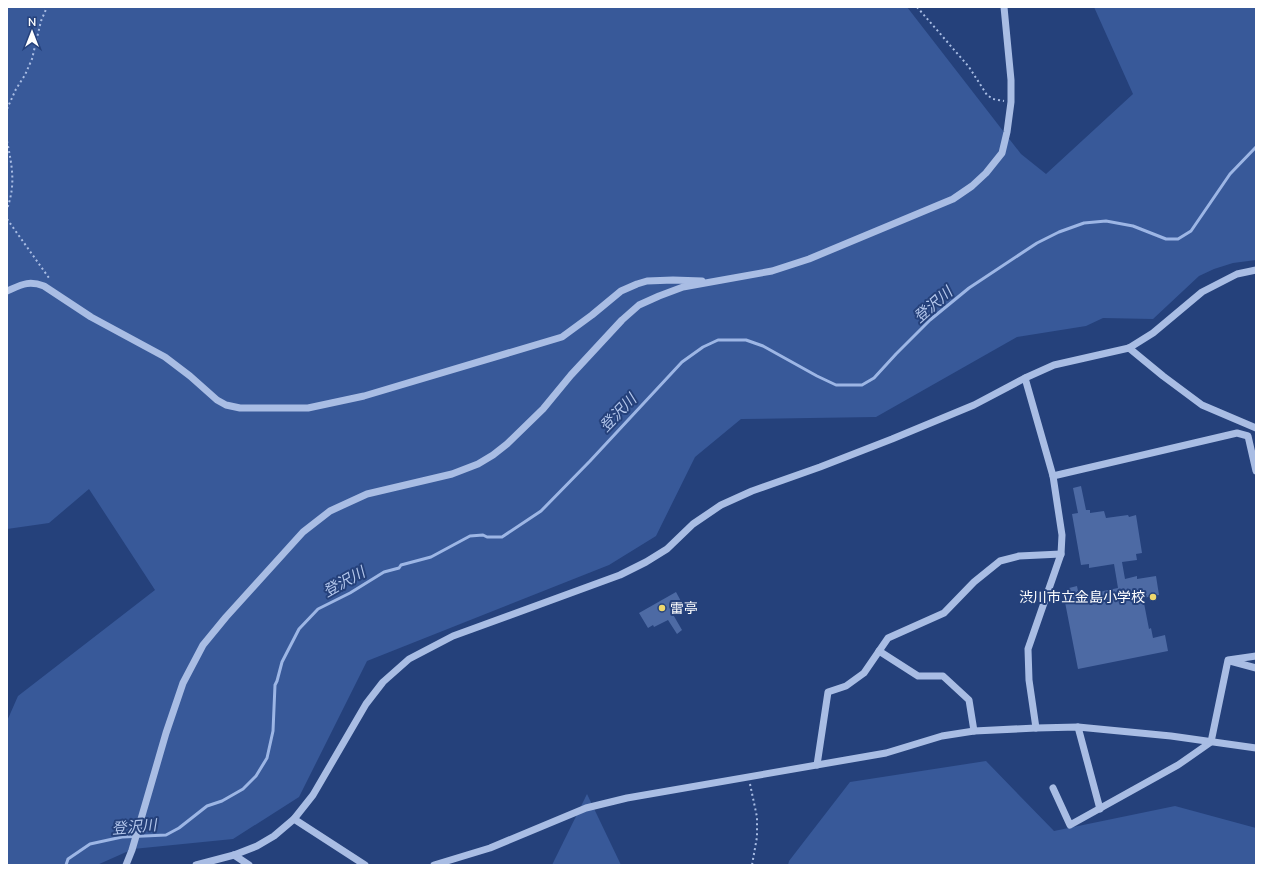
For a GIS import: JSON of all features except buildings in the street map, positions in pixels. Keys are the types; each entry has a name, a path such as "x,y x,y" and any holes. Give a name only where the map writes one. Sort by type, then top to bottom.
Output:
{"street":[{"path":"126,865 132,850 166,733 183,683 203,645 226,616 304,532 330,511 368,494 452,474 478,464 507,444 543,409 571,375 622,320 639,306 659,296 683,287 772,271 809,259 953,199 972,186 986,173 1002,153 1007,132 1011,102 1011,80 1004,7"},
{"path":"196,865 234,856 257,846 274,836 294,819 313,795 366,704 383,682 409,659 453,636 620,575 646,562 667,549 693,524 721,505 752,491 899,437 974,405 1025,378 1054,365 1129,348 1153,333 1202,292 1237,274 1256,270"},
{"path":"7,291 23,284 35,283 44,286 91,317 165,357 190,376 217,400 226,405 240,408 308,408 364,396 562,337 621,291 647,281 715,281"},
{"path":"1129,348 1202,405 1256,428"},
{"path":"1025,378 1053,476 1062,535 1061,554 1028,648 1029,680 1036,728"},
{"path":"1053,476 1237,433 1248,436 1256,472"},
{"path":"817,766 828,692 846,686 864,673 888,638 944,613 974,582 1000,561 1019,556 1061,554"},
{"path":"879,651 918,676 943,676 970,700 974,731"},
{"path":"1228,660 1256,656"},
{"path":"1228,660 1256,668"},
{"path":"1053,788 1070,825 1178,765 1211,742 1228,660"},
{"path":"1078,727 1100,809"},
{"path":"434,865 490,848 586,808 627,798 886,754 942,736 974,731 1078,727 1149,734 1256,748"},
{"path":"294,819 364,865"},
{"path":"234,856 249,865"}],"path":[{"path":"7,109 32,58 46,7"},
{"path":"917,7 970,67 987,95 992,99 1011,102"},
{"path":"7,141 13,182 7,209"},
{"path":"7,219 50,280"},
{"path":"749,777 757,817 757,837 752,865"}],"shaded area":[{"path":"7,7 907,7 1021,154 1046,174 1133,94 1094,7 1256,7 1256,260 1233,263 1199,276 1153,319 1103,318 1086,326 1017,337 876,417 741,419 695,457 656,536 609,565 367,661 299,797 233,839 133,849 97,865 7,865 7,721 18,696 155,590 89,489 49,523 7,529"},
{"path":"986,761 1054,831 1175,806 1256,828 1256,865 788,865 789,861 850,782"},
{"path":"587,794 621,865 552,865"}],"waterway":[{"name":"登沢川","path":"66,865 68,859 90,844 122,837 166,835 179,828 207,806 222,801 243,789 256,776 267,758 273,731 275,685 282,662 299,629 318,609 350,593 384,572 399,568 401,565 431,557 470,536 483,535 487,537 502,537 541,511 590,461 682,362 703,347 718,340 746,340 763,346 836,385 862,385 874,378 930,320 969,288 1037,243 1059,232 1084,223 1106,221 1133,226 1166,239 1178,239 1191,231 1230,174 1256,147"}],"place":[{"name":"渋川市立金島小学校","path":"1153,597"},
{"name":"雷亭","path":"662,608"}]}
